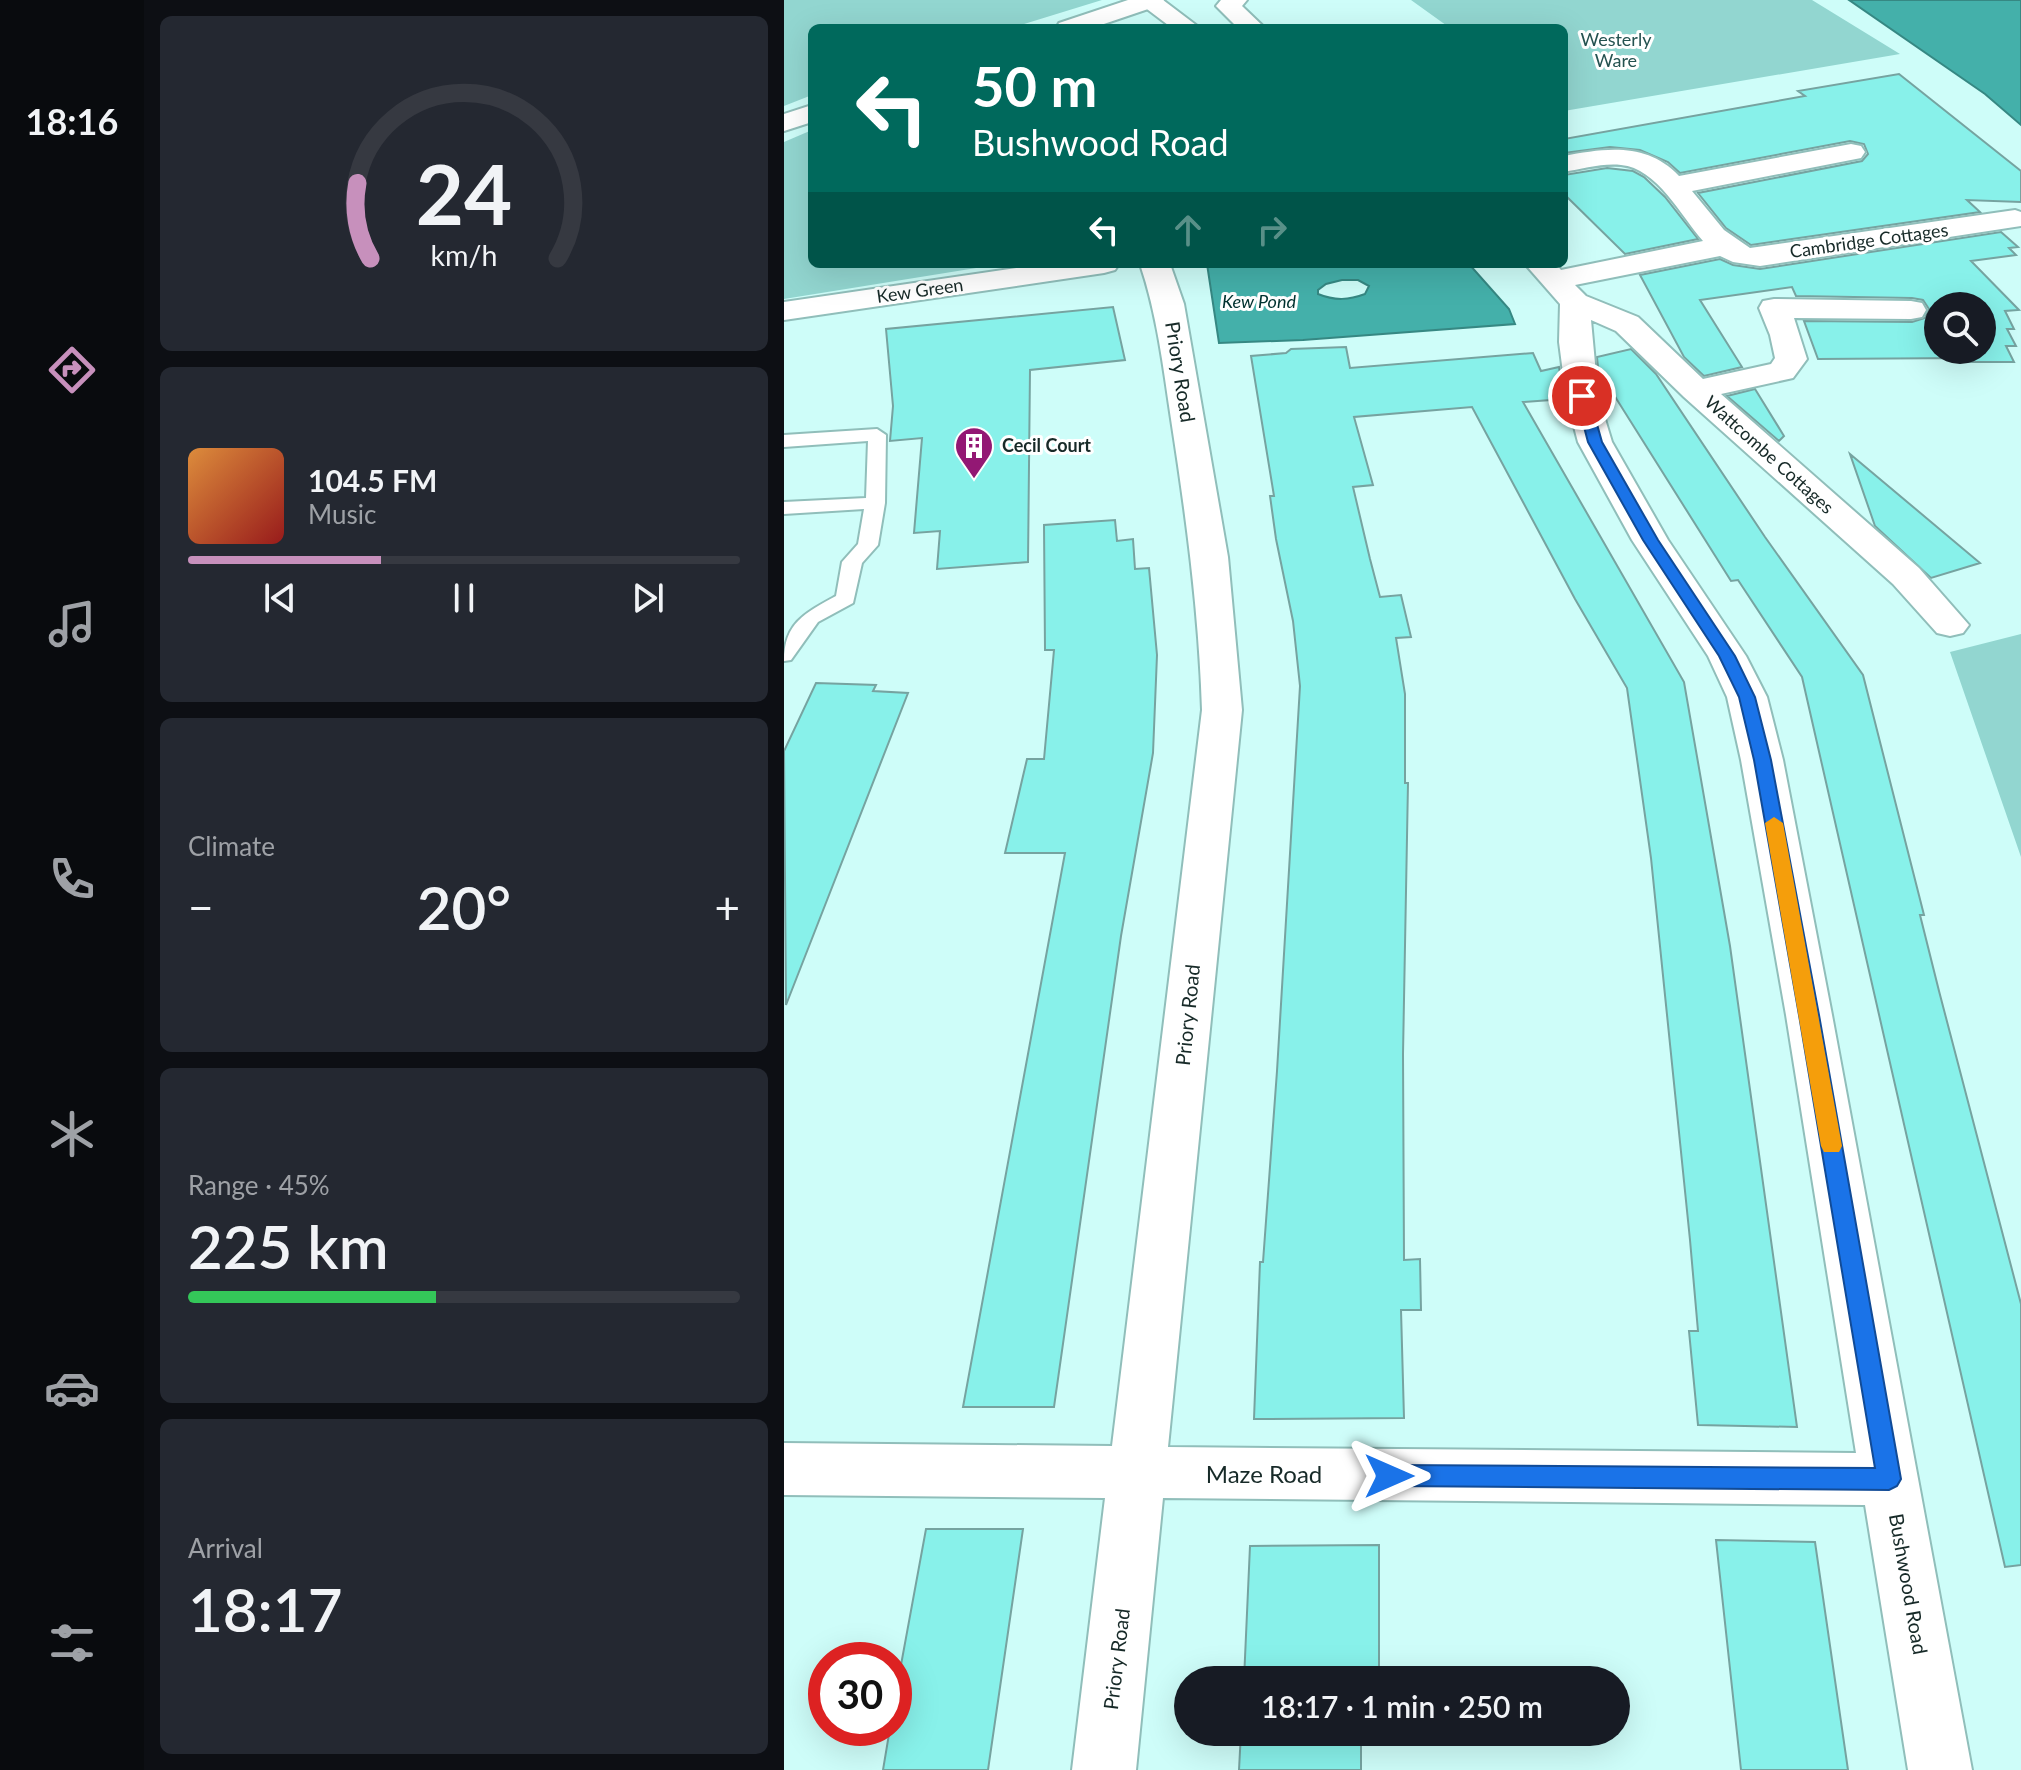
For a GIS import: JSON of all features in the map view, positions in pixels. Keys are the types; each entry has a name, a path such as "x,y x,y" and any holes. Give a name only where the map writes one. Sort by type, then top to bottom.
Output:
{"main road":[{"path":"1080,24 1149,0 1182,24"},
{"path":"1235,0 1228,6 1248,24"},
{"path":"784,123 808,114"},
{"path":"1568,162 1600,146 1647,162 1724,246"},
{"path":"1672,186 1851,152"},
{"name":"Cambridge Cottages","path":"1557,282 1724,246 1740,255 1760,257 2015,219"},
{"name":"Kew Green","path":"784,311 1077,268"},
{"name":"Priory Road","path":"1104,1770 1222,710 1221,658 1214,595 1169,304 1156,268"},
{"name":"Wattcombe Cottages","path":"1557,282 1627,324 1696,390 1906,576 1950,625"},
{"name":"Bushwood Road","path":"1557,282 1595,442 1650,540 1727,656 1747,697 1762,760 1804,985 1940,1770"},
{"path":"1696,390 1782,371 1791,359 1786,335 1774,308 1911,310"},
{"name":"Maze Road","path":"784,1469 1889,1479"}],"lane":[{"path":"784,441 877,435 875,503 868,545 852,562 846,599 811,618 789,644 784,655"},
{"path":"784,508 875,503"}],"green space":[{"path":"784,0 1102,0 1024,24 808,24 808,97 784,106"},
{"name":"Westerly Ware","path":"1411,0 1812,0 1900,54 1568,110 1568,24 1444,24"},
{"path":"808,132 808,268 976,268 784,299 784,142"},
{"path":"2021,634 2021,857 1950,652"}],"water":[{"path":"1849,0 2021,0 2021,125 1985,94"},
{"name":"Kew Pond","path":"1208,268 1473,268 1509,309 1515,324 1219,343","holes":["1342,280 1358,280 1369,286 1365,294 1353,298 1330,298 1318,294 1318,290 1326,284"]}],"building":[{"path":"1899,74 2021,171 2021,202 1967,200 1980,212 1751,245 1726,228 1698,193 1862,161 1868,154 1864,144 1850,141 1680,173 1668,162 1640,150 1610,147 1568,152 1568,138 1805,96 1798,91"},
{"path":"1607,168 1633,171 1665,197 1698,239 1625,254 1568,198 1568,174"},
{"path":"2001,232 2018,247 2009,248 2016,255 1971,261 2019,310 2005,311 2014,329 2007,329 2016,346 2006,346 2014,362 1996,362 1996,292 1924,292 1924,302 1912,298 1796,296 1792,287 1700,300 1742,367 1704,376 1684,357 1640,275 1720,259 1733,265 1760,269"},
{"path":"1113,307 1125,360 1030,370 1028,562 937,569 940,531 914,533 922,438 890,441 893,406 886,329"},
{"path":"1924,318 1924,358 1818,359 1804,321 1912,322"},
{"path":"1346,347 1350,368 1533,353 1541,371 1559,367 1564,399 1523,402 1684,682 1730,946 1797,1427 1698,1425 1689,1331 1698,1331 1690,1240 1651,858 1627,688 1575,599 1472,407 1354,417 1373,485 1353,487 1370,559 1380,597 1401,595 1411,637 1396,638 1405,694 1405,783 1408,783 1403,1054 1404,1260 1420,1259 1421,1310 1401,1310 1404,1418 1254,1419 1260,1262 1263,1262 1277,1071 1300,686 1293,621 1276,539 1270,496 1274,496 1251,356 1286,353 1291,349"},
{"path":"1631,349 1656,374 1765,537 1863,675 1924,915 1920,915 1939,991 2021,1304 2021,1565 2005,1567 1802,677 1738,580 1731,581 1614,395 1601,396 1597,357"},
{"path":"1755,389 1784,436 1779,441 1727,396"},
{"path":"1850,454 1980,563 1931,578 1875,526"},
{"path":"1115,520 1117,541 1133,539 1135,569 1149,568 1157,655 1153,753 1121,936 1054,1407 963,1407 1065,853 1005,853 1027,759 1044,759 1054,650 1045,650 1044,525"},
{"path":"816,683 876,685 873,691 908,693 786,1005 784,751"},
{"path":"926,1529 1023,1529 988,1770 883,1770 887,1746 912,1746 912,1642 905,1642"},
{"path":"1716,1540 1815,1542 1848,1770 1741,1770"},
{"path":"1379,1545 1379,1666 1245,1666 1250,1546"},
{"path":"1240,1746 1361,1746 1361,1770 1239,1770"}],"slow traffic":[{"path":"1774,823 1832,1146"}],"place":[{"name":"Cecil Court","path":"974,480"}],"route":[{"path":"1389,1476 1889,1479 1809,1015 1762,760 1747,697 1727,656 1650,540 1613,475 1595,442 1582,396"}]}
